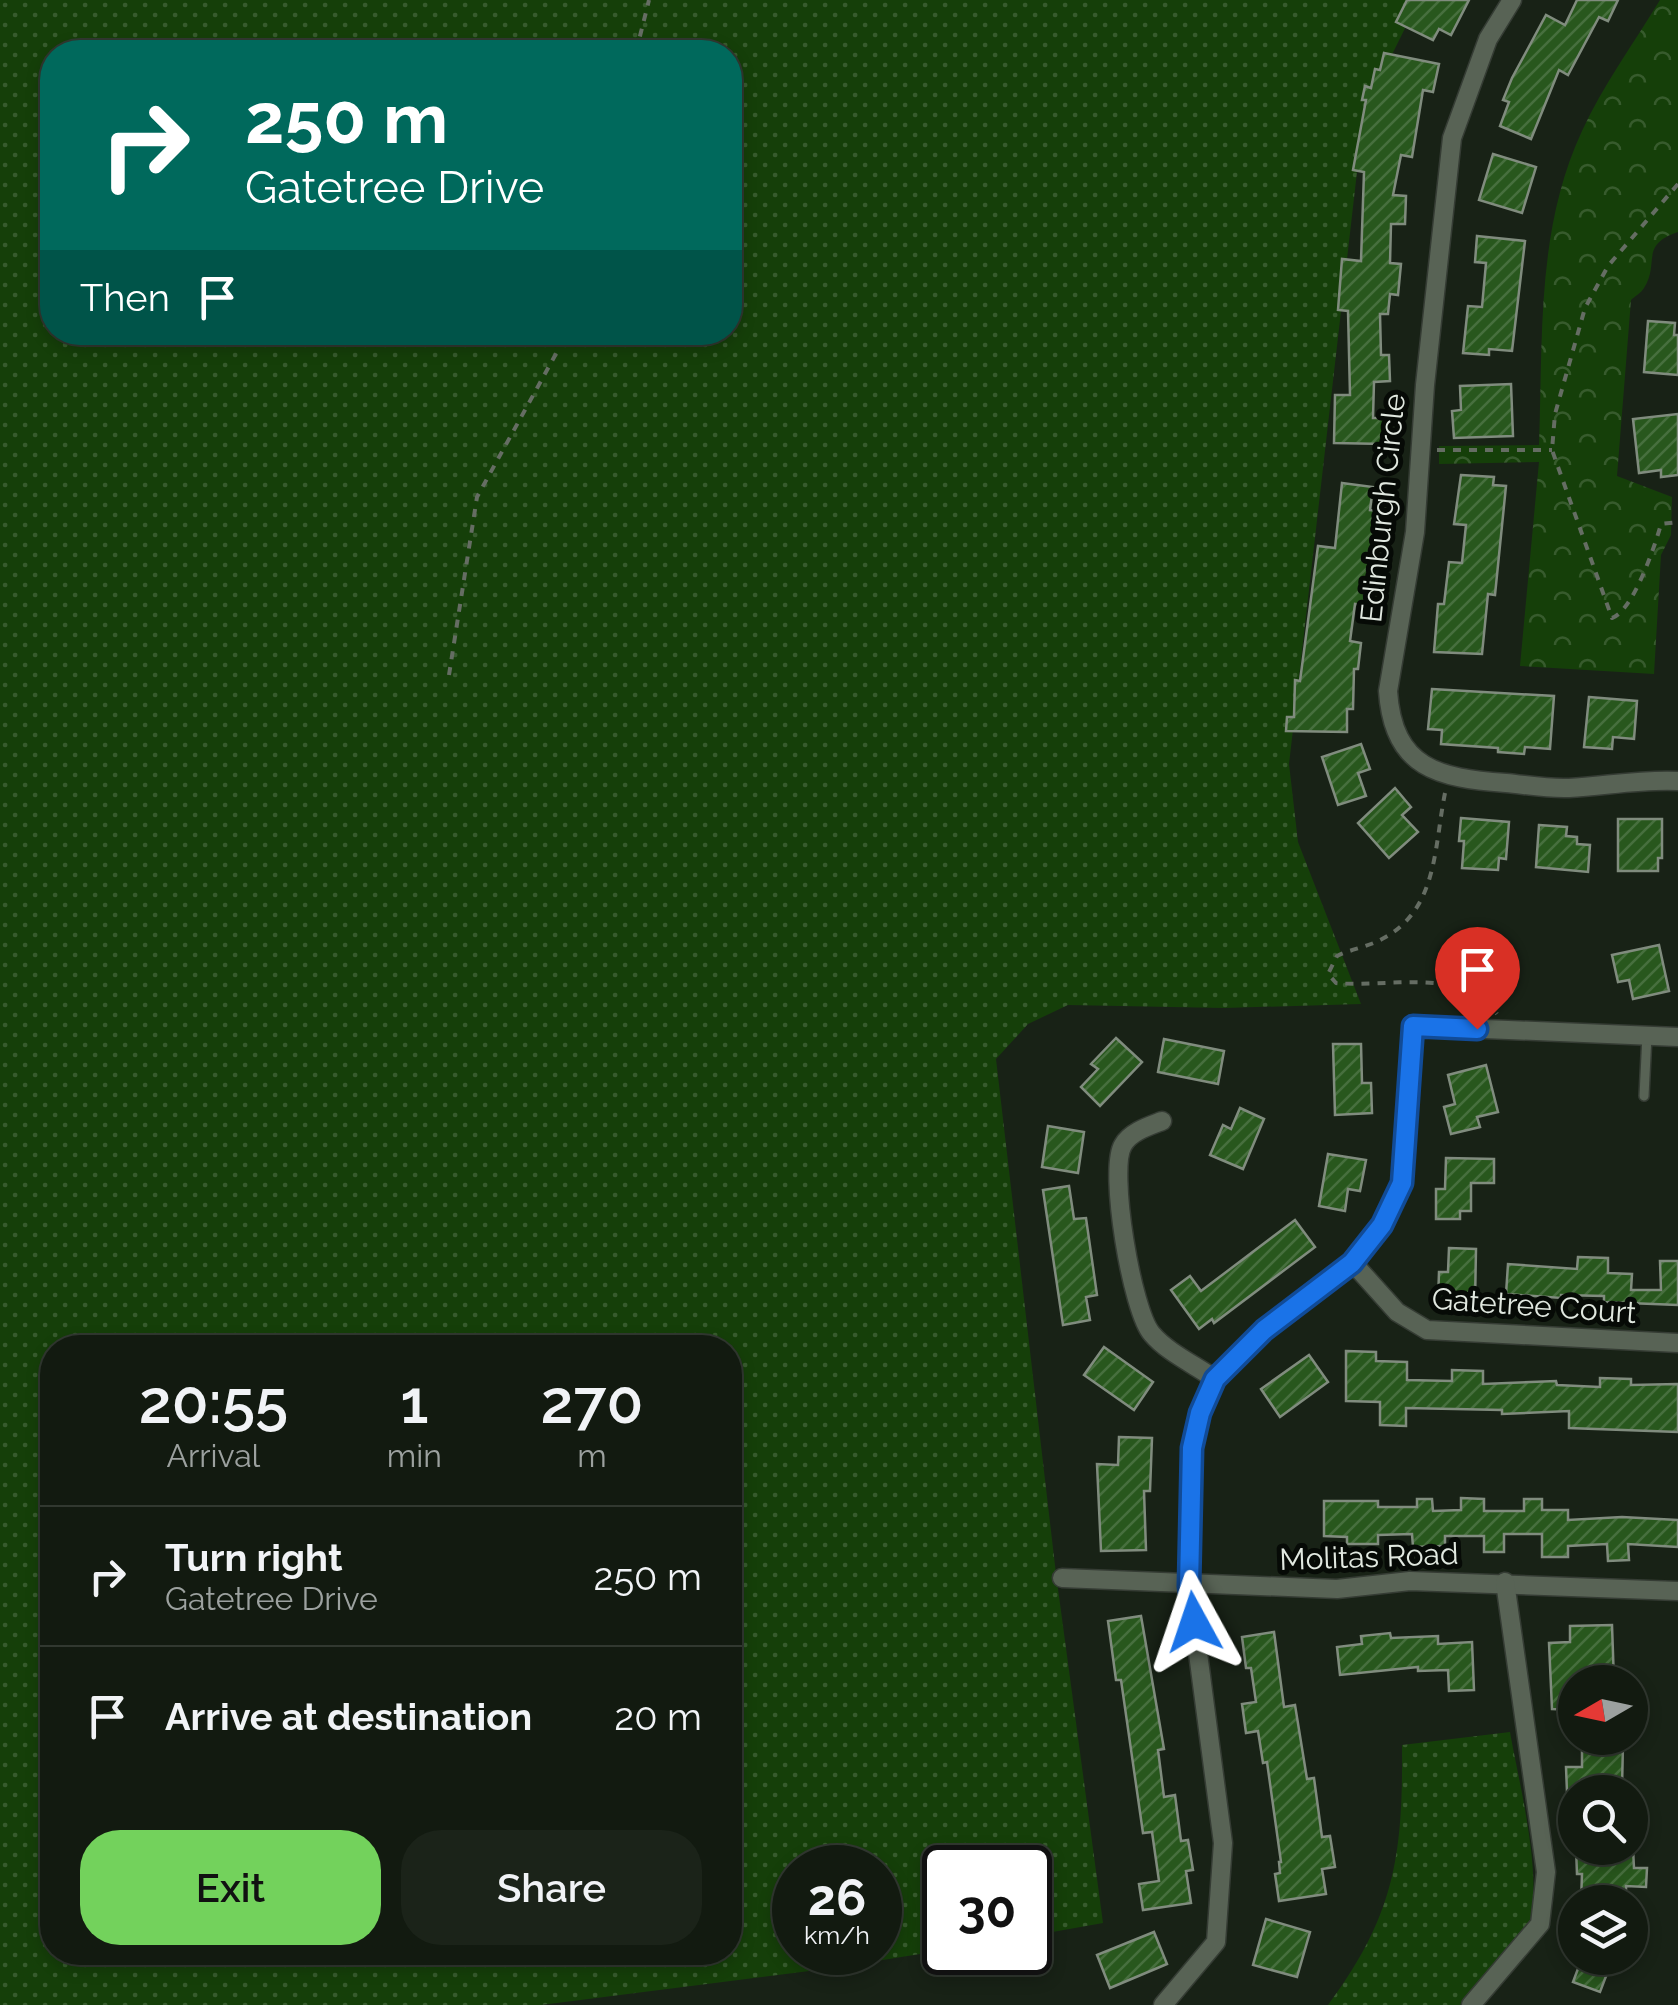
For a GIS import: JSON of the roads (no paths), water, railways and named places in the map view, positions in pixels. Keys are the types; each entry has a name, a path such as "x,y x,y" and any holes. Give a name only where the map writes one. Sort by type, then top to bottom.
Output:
{"street":[{"name":"Edinburgh Circle","path":"1512,0 1488,39 1452,138 1415,532 1388,691 1390,713 1406,750 1427,768 1448,777 1566,788 1623,781 1678,781"},
{"path":"1163,2005 1216,1942 1223,1843 1189,1586 1192,1448 1200,1413 1215,1379 1264,1330 1352,1263 1382,1225 1402,1183 1413,1026 1678,1037"},
{"path":"1162,1121 1123,1144 1117,1172 1134,1294 1152,1334 1215,1379"},
{"name":"Gatetree Court","path":"1352,1263 1397,1312 1427,1330 1678,1343"},
{"name":"Molitas Road","path":"1062,1578 1337,1589 1410,1581 1505,1582 1678,1591"},
{"path":"1471,2005 1540,1924 1546,1872 1505,1582"}],"lane":[{"path":"1644,1096 1646,1036"}]}
